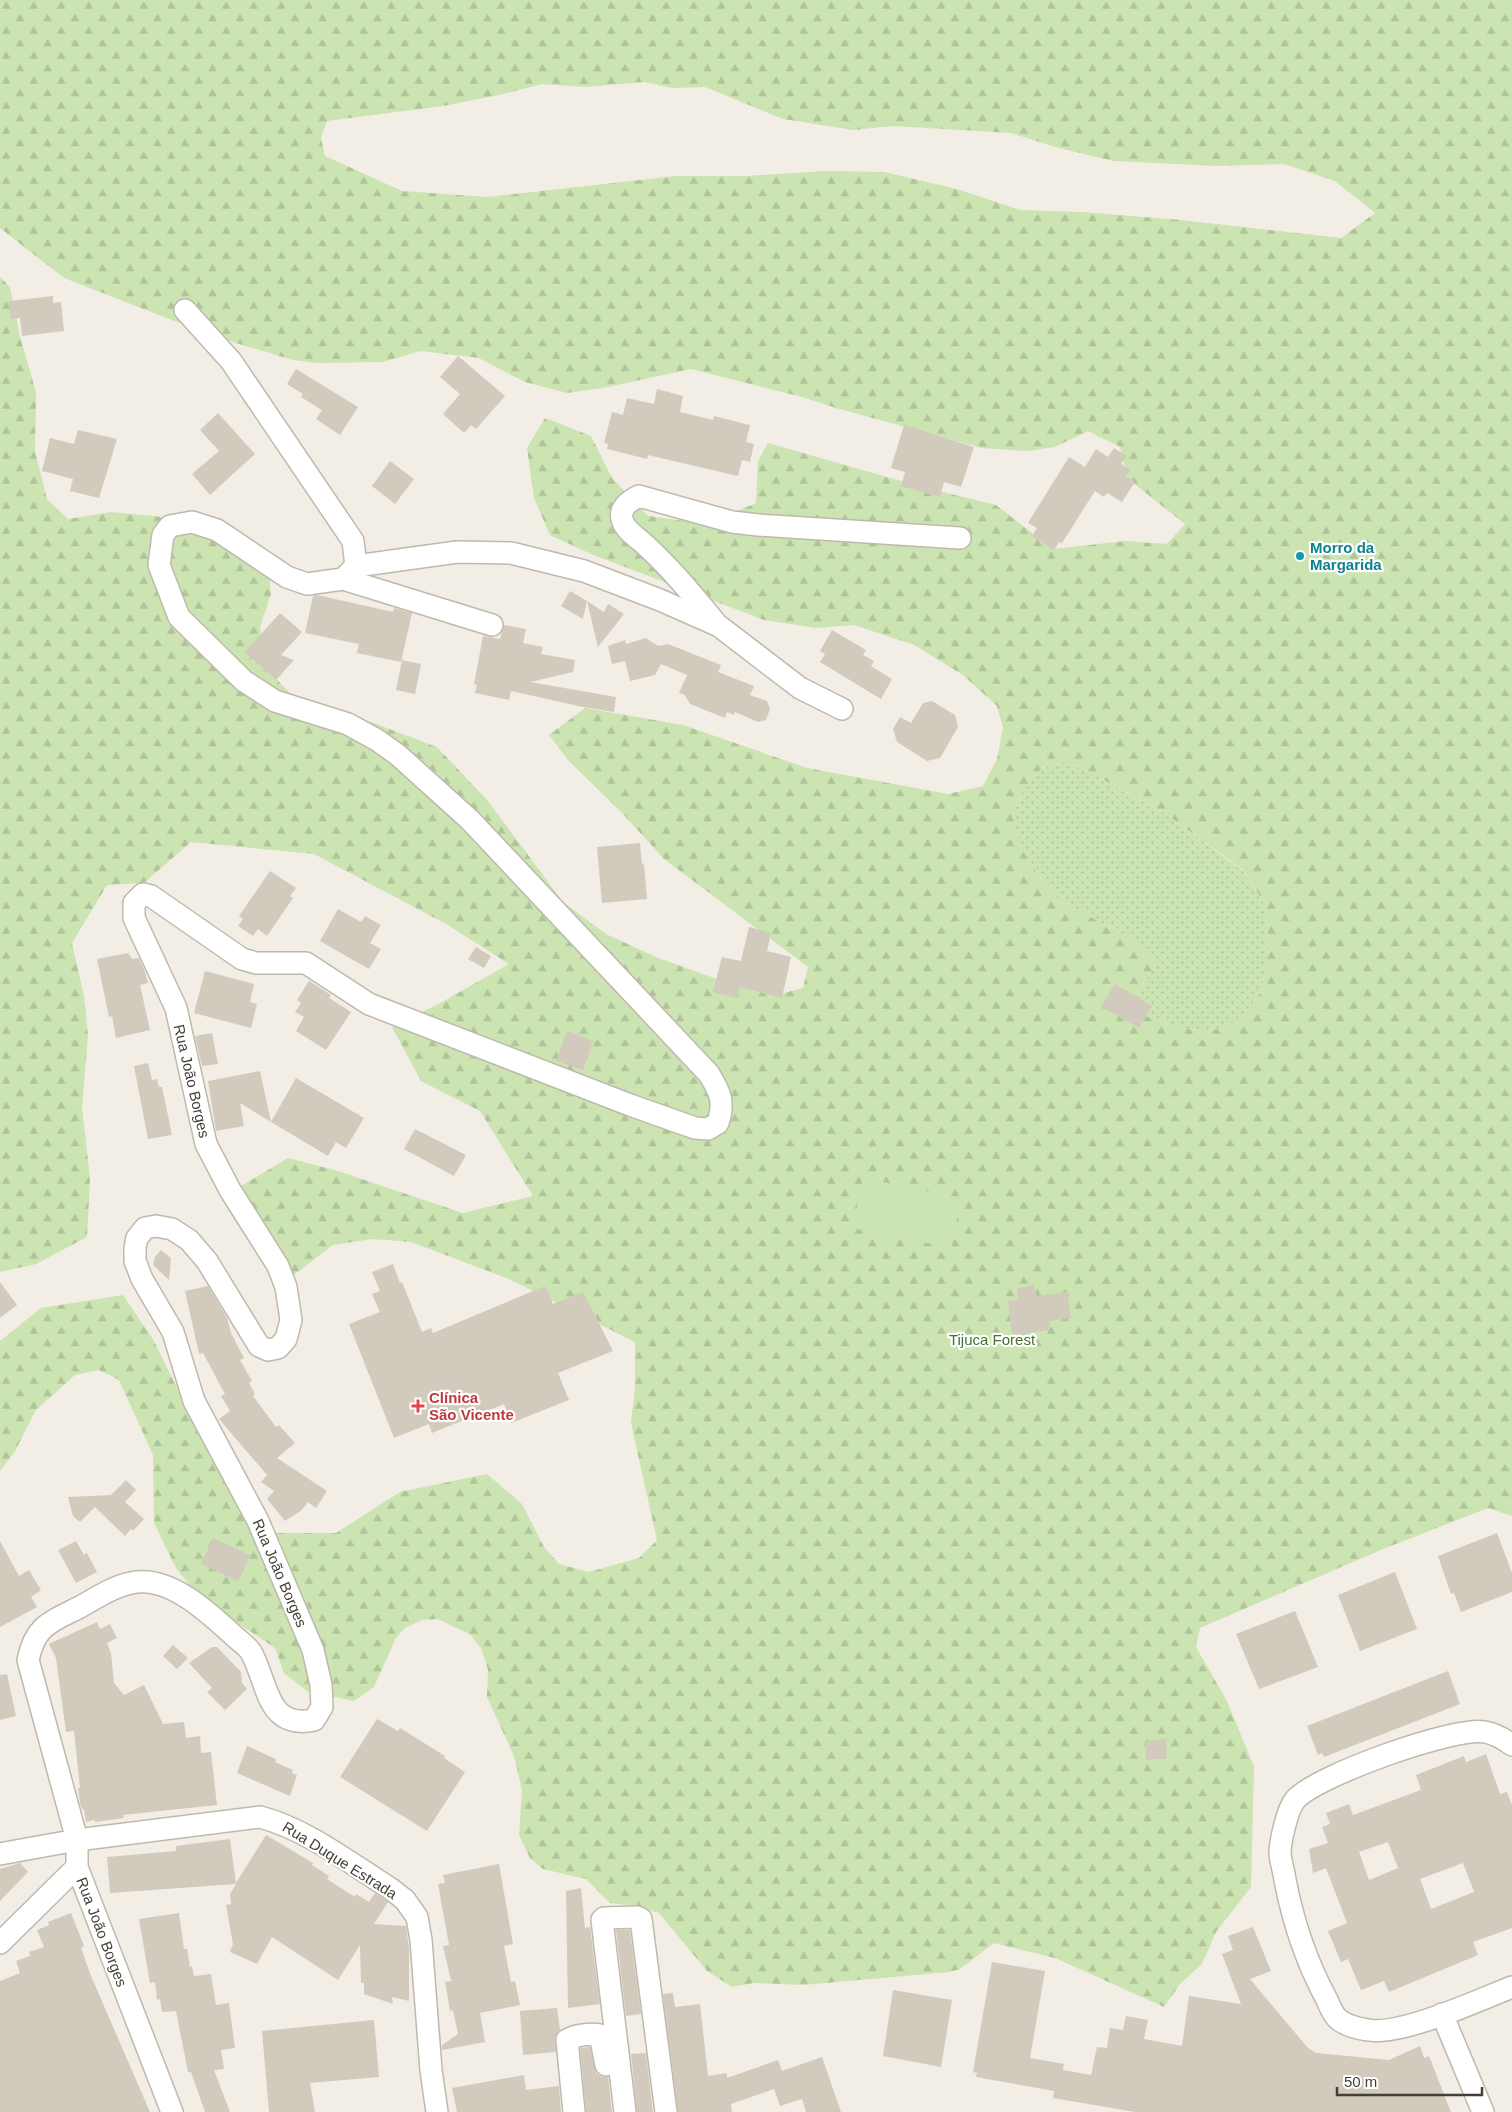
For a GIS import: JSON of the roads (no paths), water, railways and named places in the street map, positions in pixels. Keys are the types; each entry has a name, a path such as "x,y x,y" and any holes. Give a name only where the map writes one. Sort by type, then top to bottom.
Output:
{"street":[{"path":"185,310 231,361 353,541 349,572"},
{"path":"842,709 800,688 719,626 662,560 628,530 622,518 623,510 629,502 640,496 732,522 960,538"},
{"name":"Rua João Borges","path":"172,2112 77,1867 77,1840 28,1660 31,1646 39,1631 54,1620 119,1586 134,1582 150,1581 166,1586 206,1610 252,1652 272,1704 284,1717 301,1722 314,1720 322,1707 321,1685 313,1650 258,1521 194,1401 174,1332 142,1279 135,1261 137,1238 145,1228 156,1226 172,1230 189,1240 206,1261 259,1346 268,1350 278,1348 286,1339 291,1320 286,1287 278,1266 230,1190 206,1144 176,1008 146,940 134,918 134,903 143,894 151,896 242,959 256,963 306,962 369,1004 621,1102 695,1128 708,1129 718,1123 722,1112 721,1095 710,1074 470,820 398,755 377,740 348,724 275,701 244,681 179,617 159,565 163,534 170,526 192,522 217,530 287,577 307,584 349,572"},
{"path":"349,572 457,552 511,553 584,571 660,600 719,626"},
{"path":"349,572 492,625"},
{"path":"1512,1745 1501,1737 1484,1731 1450,1734 1370,1762 1316,1784 1295,1800 1285,1825 1280,1853 1291,1914 1318,1982 1337,2018 1348,2025 1368,2030 1385,2031 1442,2014 1512,1987"},
{"name":"Rua Duque Estrada","path":"0,1854 77,1840 260,1817 280,1822 297,1830 391,1888 404,1900 417,1918 421,1940 431,2070 437,2112"},
{"path":"0,1943 77,1867"},
{"path":"625,2112 602,1920 604,1918 637,1917 641,1919 666,2112"},
{"path":"1442,2014 1483,2112"},
{"path":"574,2112 567,2040 595,2034 600,2035 603,2041 612,2112"}],"place":[{"name":"Morro da Margarida","path":"1300,556"},
{"name":"Clínica São Vicente","path":"418,1406"}],"park label":[{"name":"Tijuca Forest","path":"992,1339"}]}
